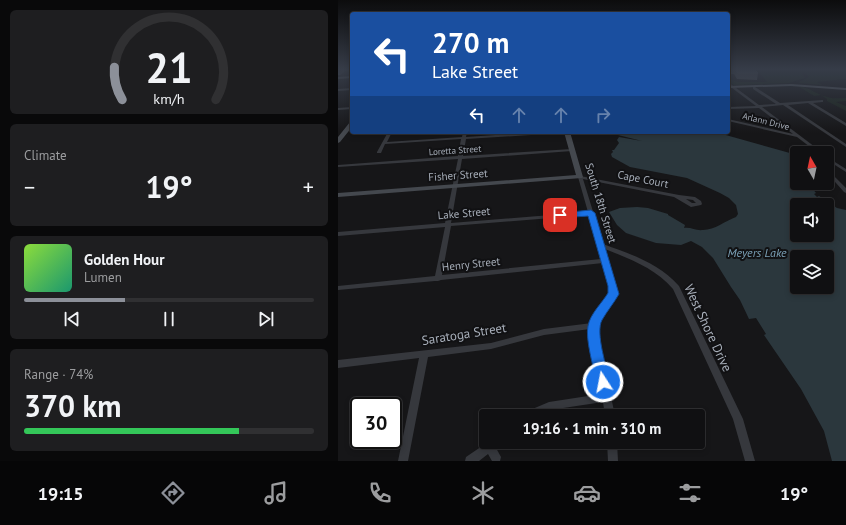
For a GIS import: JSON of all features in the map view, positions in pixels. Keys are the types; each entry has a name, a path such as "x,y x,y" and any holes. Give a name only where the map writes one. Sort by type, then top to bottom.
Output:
{"street":[{"path":"737,91 811,146"},
{"path":"758,91 782,104 846,146"},
{"path":"730,108 822,101"},
{"path":"809,102 846,125"},
{"path":"338,109 350,108"},
{"name":"Arlann Drive","path":"730,120 800,137"},
{"path":"338,141 350,126"},
{"path":"379,152 389,134"},
{"path":"384,143 465,135 497,134"},
{"name":"South 18th Street","path":"568,134 606,261 614,294 596,320 594,326"},
{"path":"438,279 465,135"},
{"name":"Loretta Street","path":"338,166 572,150"},
{"path":"834,163 846,171"},
{"name":"Fisher Street","path":"338,195 580,177"},
{"name":"Cape Court","path":"580,177 679,197"},
{"path":"834,178 846,191"},
{"name":"Lake Street","path":"338,234 591,213"},
{"name":"West Shore Drive","path":"601,244 657,270 669,279 676,288 738,419 750,461"},
{"name":"Henry Street","path":"338,288 606,261"},
{"path":"594,326 594,338 609,409"},
{"name":"Saratoga Street","path":"338,364 491,346 544,332 594,326"},
{"path":"403,461 424,354"},
{"path":"542,409 549,406 606,397"},
{"path":"470,461 486,449"},
{"path":"493,449 496,457"},
{"path":"612,449 613,461"}],"shaded area":[{"path":"805,91 812,91 829,98 846,98 846,101 836,102 846,106 846,111 827,101 827,99 821,95 814,96"}],"water":[{"name":"Meyers Lake","path":"618,134 722,134 790,153 790,190 814,190 816,193 814,194 817,197 819,196 822,198 790,198 790,242 834,242 834,206 846,210 846,461 832,461 824,431 801,389 764,335 766,334 756,318 749,319 740,300 713,258 702,247 691,241 681,245 656,243 626,233 617,225 609,212 620,208 648,208 668,214 685,225 684,228 707,230 736,217 738,214 736,205 729,198 720,193 687,178 630,167 612,157 612,150 614,150 619,143 617,140 619,137 642,141"}],"route":[{"path":"560,215 591,213 613,286 614,294 596,320 594,326 594,338 603,382"}]}
